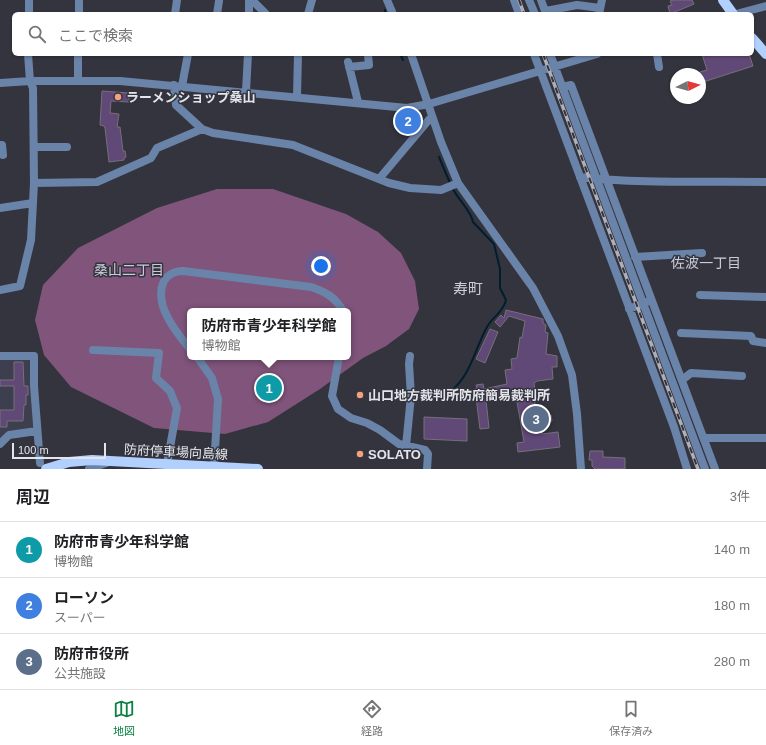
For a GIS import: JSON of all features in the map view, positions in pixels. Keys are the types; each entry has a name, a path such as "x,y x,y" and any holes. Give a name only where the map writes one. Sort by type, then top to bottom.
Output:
{"main road":[{"path":"723,0 732,12"},
{"path":"754,40 766,54"},
{"name":"防府停車場向島線","path":"43,466 92,460 258,469"}],"street":[{"path":"28,12 29,0"},
{"path":"79,0 79,12"},
{"path":"175,12 177,0"},
{"path":"249,12 251,0"},
{"path":"251,0 264,12"},
{"path":"309,12 312,0"},
{"path":"388,0 393,12"},
{"path":"514,0 518,12"},
{"path":"529,0 534,12"},
{"path":"541,0 546,12"},
{"path":"217,12 219,1"},
{"path":"550,12 577,5 600,7"},
{"path":"744,12 766,6"},
{"path":"0,290 20,286 31,240 34,147 33,88 30,81 28,56"},
{"path":"78,56 78,80"},
{"path":"187,56 178,85 176,105 202,129 219,135 293,145 379,179 410,188 441,190 458,183"},
{"path":"246,91 248,56"},
{"path":"297,96 298,56"},
{"path":"358,102 348,65 369,65 368,56"},
{"path":"412,56 432,116 458,183 533,288 558,336 572,375 577,414 581,469"},
{"path":"535,56 674,427 688,469"},
{"path":"551,56 596,179 682,380 715,469"},
{"path":"0,83 30,81 120,80 246,91 407,108 429,104 588,56"},
{"path":"658,56 659,68"},
{"path":"562,87 571,85 635,257 648,302 704,466 712,460"},
{"path":"379,179 432,116"},
{"path":"34,183 97,182 151,158 157,148 202,129"},
{"path":"0,145 2,145 3,155"},
{"path":"34,147 67,147"},
{"path":"580,177 606,180 766,182"},
{"path":"0,208 33,204"},
{"path":"635,257 702,253"},
{"path":"187,345 174,329 164,308 162,300 163,281 167,275 174,271 311,288 324,291 338,301 342,308"},
{"path":"700,295 766,297"},
{"path":"629,309 648,302"},
{"path":"681,333 751,336 753,341 766,343"},
{"path":"93,350 159,353 156,378 170,391 177,408 167,464"},
{"path":"0,356 34,356 37,431 43,466"},
{"path":"406,446 412,396 408,364 410,356"},
{"path":"199,360 212,378 218,399 214,467"},
{"path":"338,360 332,396 338,409 347,417 380,430 399,444 425,450 428,454 427,469"},
{"path":"682,380 691,373 742,376"},
{"path":"674,427 696,418"},
{"path":"0,444 9,436 37,431"},
{"path":"704,438 766,438"},
{"path":"89,469 112,461"}],"shaded area":[{"path":"217,189 273,189 346,214 378,232 401,253 415,281 419,309 409,329 386,346 363,358 320,389 268,422 225,434 154,428 71,387 44,355 35,320 43,285 78,248 157,208"},
{"path":"0,356 34,356 37,431 9,435 0,443"}],"building":[{"path":"692,0 694,4 675,12 670,12 668,6 672,5 670,1"},
{"path":"703,56 750,56 753,66 706,81 706,70"},
{"path":"102,91 129,93 129,102 111,101 110,113 119,114 117,127 120,127 123,151 125,151 126,157 124,160 109,162 105,128 104,126 100,125"},
{"path":"506,310 543,319 543,323 546,325 545,332 548,333 546,354 557,356 557,367 552,367 553,379 537,381 534,383 535,390 533,390 537,417 551,415 552,421 541,422 542,434 558,432 560,447 518,452 517,443 524,442 516,396 486,400 489,428 480,429 475,389 477,388 476,385 483,384 484,389 507,384 505,370 512,369 511,359 517,358 520,337 522,338 525,321 509,316 500,327 495,322 501,315 504,318"},
{"path":"490,329 498,332 485,363 476,359"},
{"path":"14,362 23,362 24,386 28,386 26,405 24,405 23,421 7,421 7,427 0,427 0,410 14,410 14,386 0,386 0,380 14,380"},
{"path":"424,417 467,419 467,441 424,439"},
{"path":"590,451 603,451 603,457 625,458 625,469 595,469 592,466 592,460 589,460"}],"waterway":[{"path":"401,56 403,60"},
{"path":"439,157 450,183"},
{"path":"425,401 448,393 462,380 487,327 500,312 506,300 500,288 500,269 494,244 473,222 470,213 452,187"}],"railway":[{"path":"519,0 523,12"},
{"path":"544,56 698,469"}],"place":[{"name":"ラーメンショップ桑山","path":"118,97"},
{"name":"ローソン","path":"408,121"},
{"name":"防府市青少年科学館","path":"269,388"},
{"name":"山口地方裁判所防府簡易裁判所","path":"360,395"},
{"name":"防府市役所","path":"536,419"},
{"name":"SOLATO","path":"360,454"}],"district":[{"name":"佐波一丁目","path":"706,263"},
{"name":"桑山二丁目","path":"129,270"},
{"name":"寿町","path":"468,288"}]}
